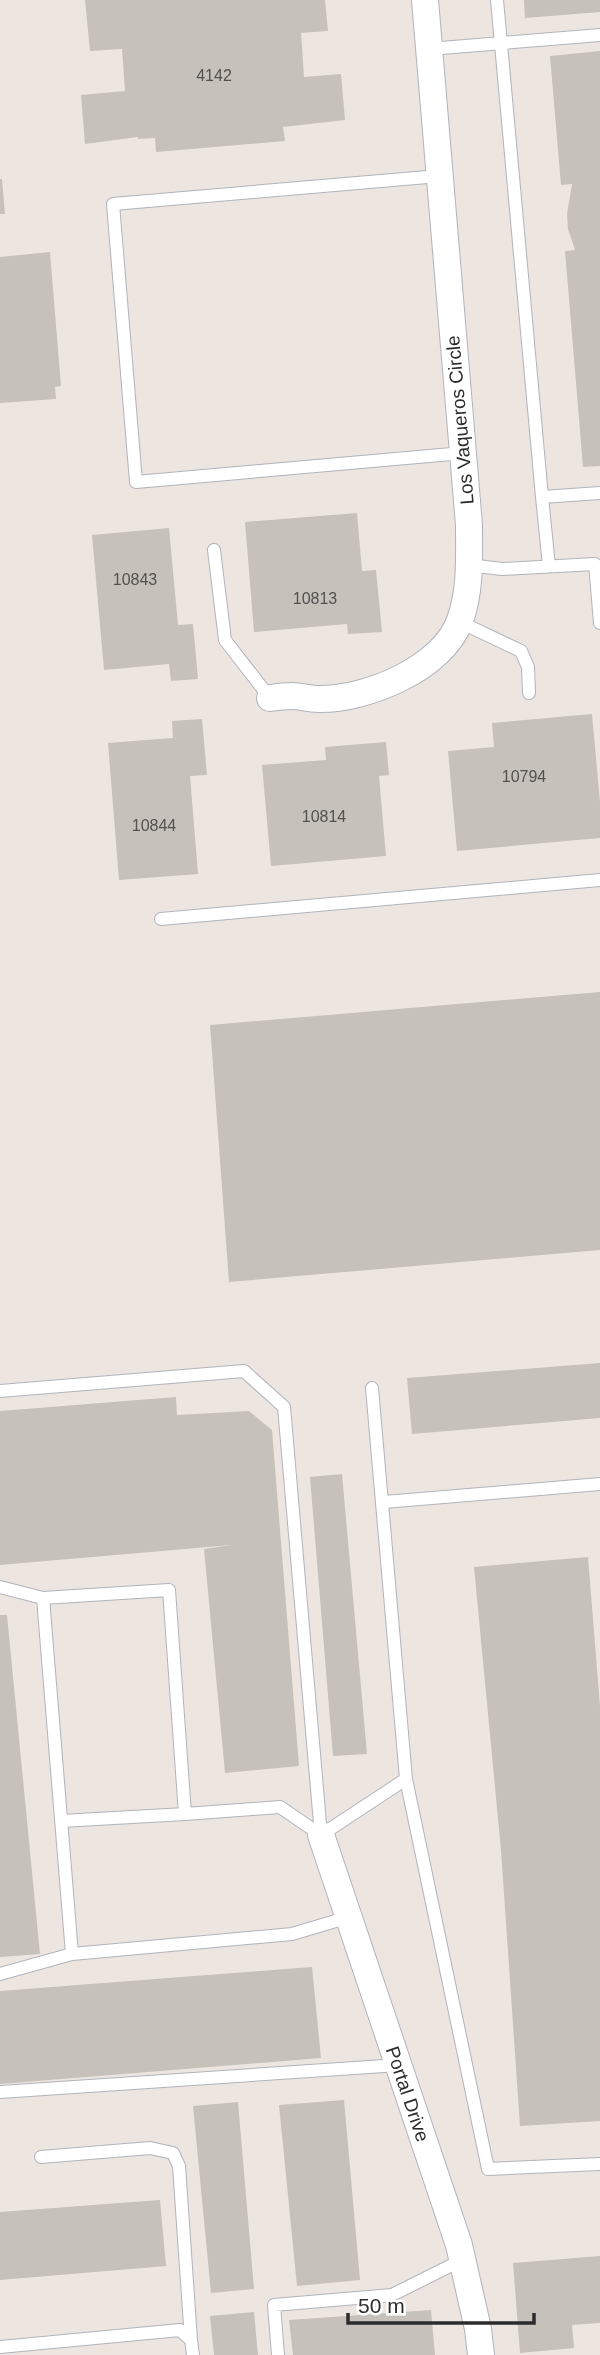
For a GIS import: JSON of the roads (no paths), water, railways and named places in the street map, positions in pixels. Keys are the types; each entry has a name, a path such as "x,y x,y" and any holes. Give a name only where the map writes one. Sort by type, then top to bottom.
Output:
{"street":[{"name":"Los Vaqueros Circle","path":"270,698 293,695 319,699 363,693 405,677 436,657 460,622 468,583 469,525 425,0"},
{"name":"Portal Drive","path":"321,1835 462,2260 478,2329 481,2355"}],"lane":[{"path":"497,0 548,566"},
{"path":"429,48 600,35"},
{"path":"439,176 113,204 136,482 463,453"},
{"path":"542,497 600,493"},
{"path":"214,550 225,640 270,698"},
{"path":"469,565 502,569 595,564 600,623"},
{"path":"460,622 521,651 528,667 529,693"},
{"path":"161,919 600,880"},
{"path":"0,1391 244,1371 284,1407 321,1835"},
{"path":"372,1388 406,1779 488,2169 600,2164"},
{"path":"384,1502 600,1484"},
{"path":"0,1587 43,1598 169,1590 185,1814"},
{"path":"43,1598 72,1954"},
{"path":"321,1835 406,1779"},
{"path":"61,1821 280,1807 321,1835"},
{"path":"0,1974 72,1954 292,1934 349,1917"},
{"path":"0,2092 399,2065"},
{"path":"41,2157 150,2148 173,2153 179,2166 193,2355"},
{"path":"278,2355 274,2305 392,2295 462,2260"},
{"path":"0,2347 180,2330 191,2340"}]}
